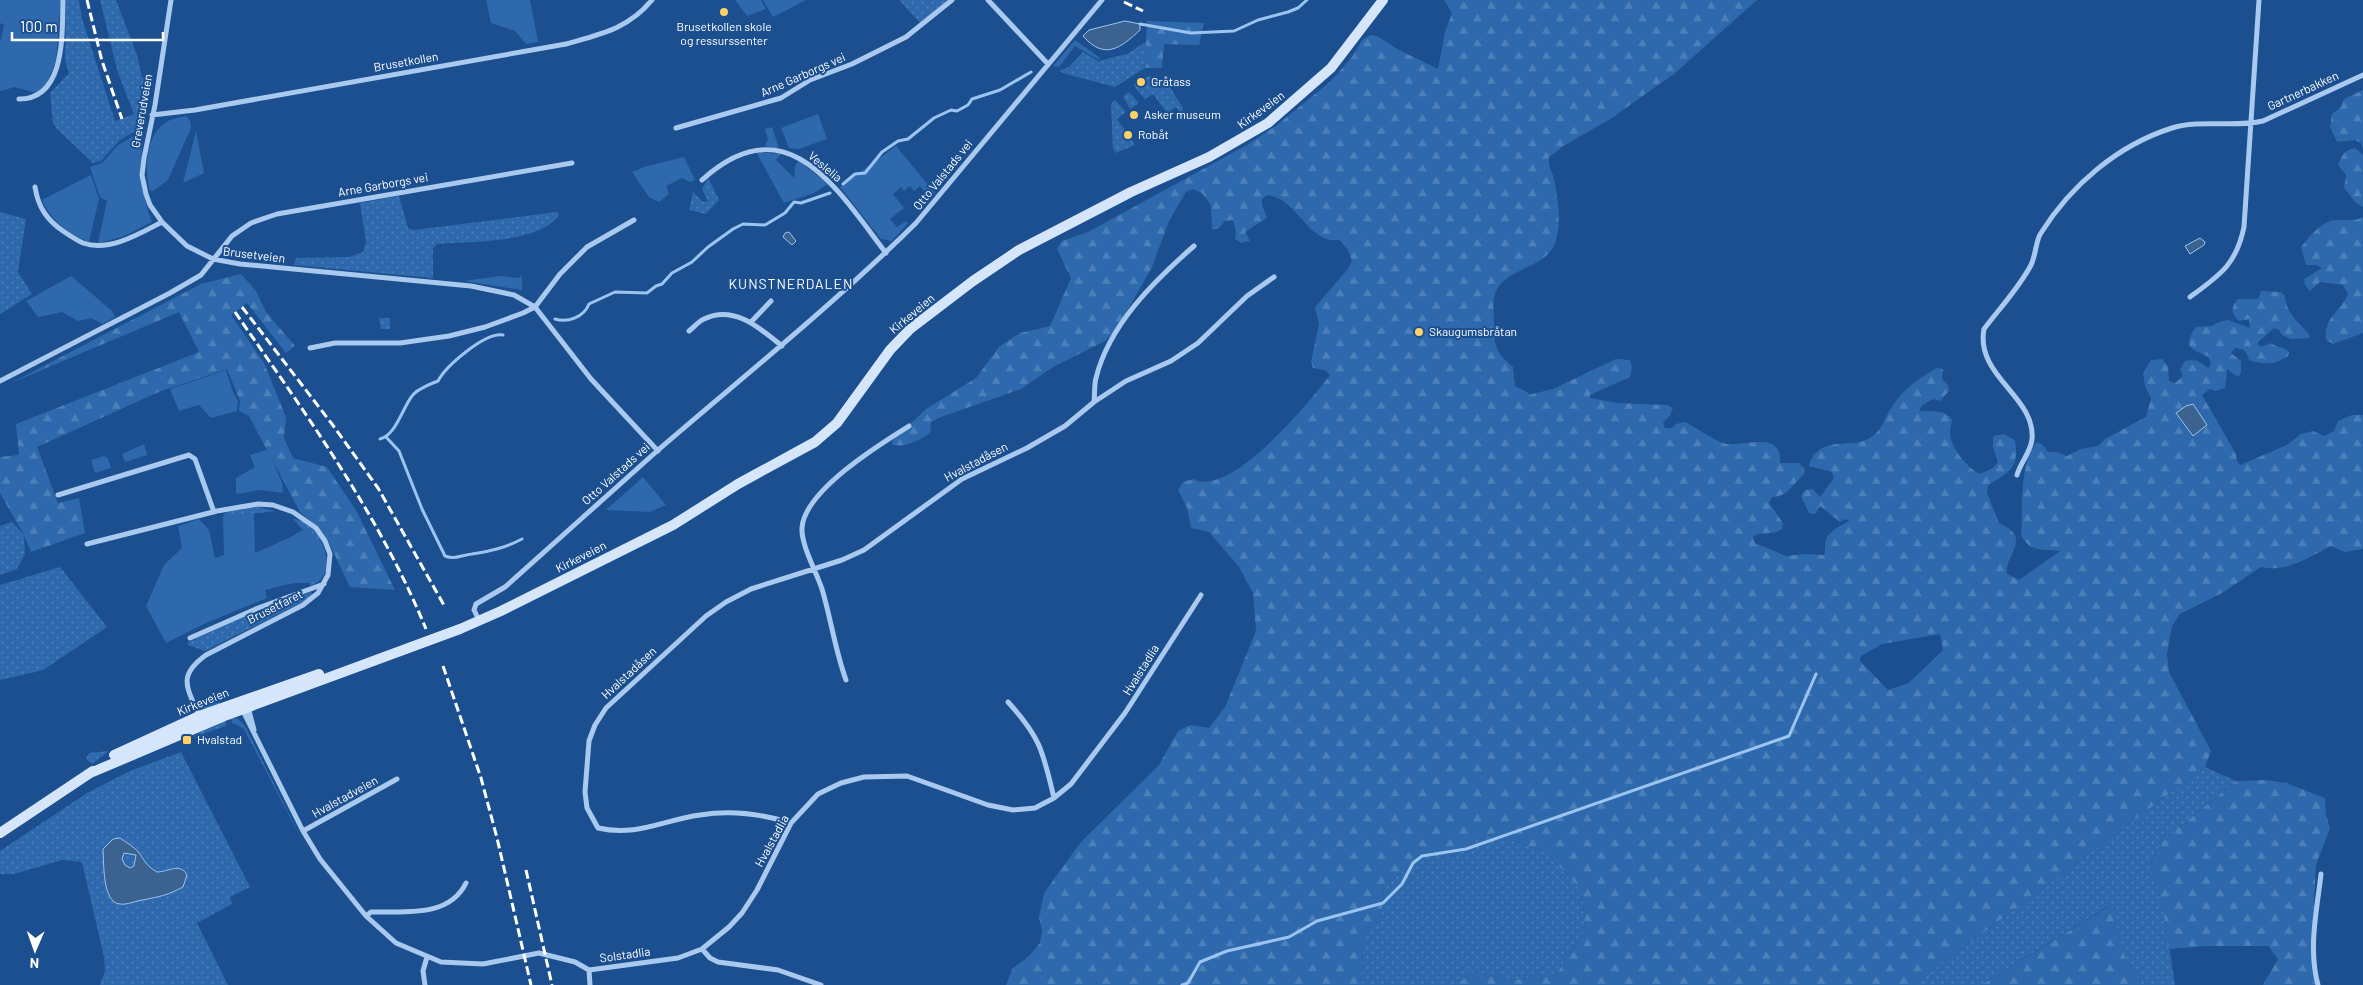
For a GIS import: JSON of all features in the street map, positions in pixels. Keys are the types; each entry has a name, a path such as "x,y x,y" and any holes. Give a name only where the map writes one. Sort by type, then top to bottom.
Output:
{"main road":[{"name":"Kirkeveien","path":"0,833 88,774 201,721 479,621 673,525 738,484 821,438 837,423 900,339 932,312 982,274 1024,247 1131,192 1209,157 1268,123 1331,68 1383,0"}],"street":[{"path":"19,99 32,98 41,93 59,64 63,0"},
{"name":"Greverudveien","path":"171,0 142,174 150,206 162,222 187,246 213,259"},
{"name":"Brusetkollen","path":"152,115 203,108 566,44 613,29 633,20 652,0"},
{"name":"Arne Garborgs vei","path":"676,128 781,98 810,80 852,64 906,37 952,0"},
{"path":"988,0 1048,64"},
{"name":"Otto Valstads vei","path":"479,621 474,610 476,604 505,587 886,253 916,223 1102,0"},
{"path":"2190,297 2217,278 2234,259 2240,246 2244,227 2259,0"},
{"name":"Gartnerbakken","path":"2017,475 2032,441 2032,430 2028,417 1990,364 1981,341 1984,329 2030,266 2037,251 2039,234 2070,195 2109,159 2142,139 2174,127 2250,124 2284,112 2363,75"},
{"name":"Veslelia","path":"702,180 718,165 744,152 764,149 785,152 804,161 839,192 886,253"},
{"name":"Arne Garborgs vei","path":"213,259 232,236 251,223 277,214 572,163"},
{"path":"35,188 42,211 54,224 80,242 93,246 107,245 125,239 162,222"},
{"path":"310,348 335,343 400,343 449,336 485,327 535,307 554,281 587,247 634,220"},
{"path":"1094,402 1096,379 1108,349 1122,325 1157,278 1194,246"},
{"name":"Brusetveien","path":"0,380 201,275 213,259 249,265 471,286 514,295 535,307 587,375 658,451"},
{"name":"Hvalstadåsen","path":"792,823 772,817 724,813 699,815 633,831 616,832 598,828 587,808 586,768 592,733 606,708 706,616 726,602 751,589 816,569 864,550 962,479 1065,426 1094,402 1126,381 1171,361 1198,343 1235,307 1274,277"},
{"path":"751,322 771,301"},
{"path":"689,331 705,318 720,315 737,316 751,322 782,346"},
{"path":"846,680 836,652 816,569 806,549 802,528 810,504 870,450 909,426"},
{"path":"58,495 189,456 195,459 214,512"},
{"name":"Brusetfaret","path":"87,544 214,512 258,504 279,507 304,519 316,528 325,541 330,554 328,575 312,600 222,646 192,665 186,678 187,685 201,721"},
{"path":"190,638 258,608 324,584"},
{"name":"Hvalstadlia","path":"702,949 729,927 742,913 758,890 792,823 818,794 841,783 864,777 907,776 988,805 1013,810 1035,808 1054,798 1071,784 1125,713 1201,595"},
{"path":"1008,702 1038,740 1044,756 1054,798"},
{"name":"Hvalstadveien","path":"245,706 256,738 303,831 320,859 366,916 396,943 427,957"},
{"name":"Hvalstadveien","path":"303,831 397,779"},
{"path":"2318,985 2315,974 2313,936 2321,874"},
{"path":"366,916 371,912 429,910 448,904 461,894 466,883"},
{"path":"702,949 710,958 718,962 778,970 821,985"},
{"name":"Solstadlia","path":"427,957 441,962 483,964 539,953 575,962 589,970 678,958 702,949"},
{"path":"425,985 424,971 427,957"},
{"path":"589,970 590,985"}],"green space":[{"path":"0,0 61,0 56,60 43,95 15,87 0,91 0,43 4,25 0,23"},
{"path":"66,0 79,0 82,19 115,121 134,114 118,73 100,0 116,0 137,55 142,77 148,82 142,127 120,140 101,161 93,163 53,123 50,93 69,73 65,60"},
{"path":"486,0 530,0 538,42 526,44 515,31 491,23"},
{"path":"735,0 761,0 766,9 747,16"},
{"path":"763,0 806,0 773,17"},
{"path":"899,0 948,0 921,24"},
{"path":"1444,0 1757,0 1674,74 1610,119 1562,147 1549,157 1559,211 1555,243 1550,252 1543,258 1515,273 1500,285 1495,294 1493,305 1497,348 1513,367 1515,386 1529,393 1528,395 1553,389 1616,359 1630,360 1632,368 1630,377 1590,395 1590,398 1618,403 1667,405 1673,408 1663,423 1665,428 1672,428 1676,424 1685,422 1723,443 1768,443 1775,446 1779,452 1780,463 1799,463 1804,468 1805,473 1787,492 1783,495 1772,497 1769,503 1783,523 1782,529 1753,536 1755,543 1786,556 1803,554 1824,555 1825,541 1830,533 1849,521 1845,519 1840,522 1820,506 1815,514 1809,513 1801,496 1805,490 1813,489 1820,497 1834,478 1832,472 1809,466 1813,456 1827,446 1861,442 1873,436 1902,393 1937,368 1943,369 1942,379 1948,385 1949,391 1940,401 1933,399 1921,406 1920,411 1938,412 1949,416 1952,420 1950,433 1953,445 1960,457 1970,467 1980,474 1993,468 1998,462 1993,448 1993,436 2004,434 2015,440 2016,457 2012,468 1988,485 1987,493 1999,523 2015,535 2015,547 2009,559 2007,574 2019,580 2060,551 2043,550 2028,545 2021,535 2023,486 2027,461 2037,442 2043,445 2048,452 2056,452 2067,456 2081,449 2098,446 2105,439 2146,417 2151,398 2145,386 2143,373 2151,360 2162,359 2168,366 2169,381 2175,383 2183,376 2180,369 2185,361 2197,361 2208,368 2211,364 2209,357 2197,352 2189,343 2189,339 2196,327 2212,326 2228,320 2250,328 2249,319 2239,321 2232,310 2238,299 2258,299 2261,291 2281,292 2285,296 2290,312 2309,334 2309,338 2291,339 2282,335 2279,330 2274,328 2258,342 2258,345 2261,347 2270,343 2289,352 2288,356 2283,359 2269,363 2249,360 2245,351 2235,348 2231,353 2241,361 2241,373 2238,377 2227,369 2225,388 2215,391 2210,389 2202,395 2236,454 2240,465 2287,445 2301,434 2313,431 2324,436 2334,431 2338,421 2352,415 2363,415 2363,549 2345,552 2331,546 2288,566 2279,568 2261,567 2222,593 2180,614 2172,626 2167,654 2169,672 2211,751 2205,767 1913,985 1455,985 1474,972 1513,980 1555,976 1585,930 1582,891 1547,853 1494,833 1446,858 1427,854 1384,885 1381,920 1363,932 1362,985 1006,985 1013,968 1027,958 1040,943 1042,930 1039,917 1044,893 1080,843 1159,765 1178,731 1190,725 1209,728 1225,707 1256,631 1253,593 1239,567 1209,532 1191,528 1187,508 1178,490 1183,482 1193,479 1209,481 1227,475 1247,462 1268,445 1305,406 1330,375 1325,370 1313,368 1311,362 1319,324 1315,307 1348,269 1352,261 1348,250 1340,240 1327,240 1316,233 1291,207 1267,195 1262,199 1262,205 1267,218 1245,232 1250,241 1241,243 1235,239 1236,232 1233,220 1225,221 1219,228 1212,230 1211,205 1202,193 1193,189 1186,192 1169,221 1152,267 1117,329 1105,341 1053,367 1021,389 931,422 930,433 917,441 907,445 897,445 892,444 893,440 926,409 976,378 999,347 1020,333 1050,326 1071,278 1057,249 1062,241 1088,232 1247,145 1277,125 1331,81 1352,57 1362,40 1371,35 1377,36 1397,49 1438,69 1445,32 1452,13","holes":["1940,634 1943,650 1909,683 1888,690 1860,661 1861,656 1882,644"]},
{"path":"1147,21 1204,23 1199,45 1164,44 1162,68 1145,68"},
{"path":"1075,40 1100,58 1099,60 1075,46 1059,67 1053,66"},
{"path":"1147,41 1145,68 1115,87 1059,71 1069,67 1083,52 1098,61 1127,54"},
{"path":"1149,76 1168,84 1183,108 1182,115 1176,107 1167,113 1153,94 1145,99 1136,89 1134,84"},
{"path":"2363,90 2363,148 2361,143 2355,140 2337,142 2330,127 2332,114 2341,107 2344,99"},
{"path":"1129,92 1139,103 1130,109 1123,96"},
{"path":"1115,100 1126,112 1117,119 1135,145 1116,153 1113,149 1111,104"},
{"path":"818,114 827,139 799,149 789,148 781,128"},
{"path":"186,116 190,120 191,128 168,180 153,191 150,191 147,166 152,139 161,126 173,119"},
{"path":"772,127 779,148 767,147 765,144 768,140 765,129"},
{"path":"143,131 140,176 152,222 122,237 98,243 107,201 100,197 90,167 102,163 118,145"},
{"path":"196,131 204,173 183,183"},
{"path":"896,146 935,193 930,198 920,186 914,191 910,186 904,191 901,187 893,194 904,208 890,219 897,227 906,221 908,223 892,241 881,239 840,187"},
{"path":"2355,148 2363,155 2363,207 2356,203 2344,188 2346,175 2338,165 2348,150"},
{"path":"756,152 781,154 776,160 794,178 795,165 799,161 828,184 814,193 784,203"},
{"path":"684,157 695,180 690,182 682,178 666,186 669,194 659,202 649,197 632,172 644,167"},
{"path":"91,175 99,199 89,242 61,226 50,214 42,200"},
{"path":"708,178 719,200 706,214 689,210 693,192 703,202 708,201 702,189"},
{"path":"399,196 408,228 414,230 557,212 559,215 549,224 536,231 520,236 485,241 437,244 433,248 433,278 294,265 296,258 349,257 363,252 366,242 360,203"},
{"path":"0,212 26,219 18,272 32,294 0,314"},
{"path":"2363,217 2363,333 2333,344 2326,340 2327,325 2348,294 2343,285 2320,282 2310,291 2305,285 2304,279 2322,268 2316,265 2306,265 2301,247 2314,231 2322,225 2335,220 2356,220"},
{"path":"241,274 256,291 266,312 295,346 286,353 247,303 231,315 264,363 286,417 284,438 293,458 327,467 357,512 395,590 350,587 330,545 320,529 300,512 249,416 239,411 240,401 227,369 161,391 37,447 58,503 79,498 85,533 31,552 24,535 0,493 0,457 19,455 16,424 199,352 179,312 11,383 201,284"},
{"path":"522,275 522,290 464,281 500,276 519,278"},
{"path":"71,276 112,311 115,317 103,324 91,318 78,321 62,312 38,317 26,301"},
{"path":"379,318 390,318 390,329 381,329"},
{"path":"226,370 238,401 237,411 211,418 199,405 179,411 170,389"},
{"path":"144,444 147,455 125,462 122,454"},
{"path":"268,449 282,483 283,493 260,490 236,494 236,478 255,467 250,455"},
{"path":"104,456 108,458 111,468 95,473 91,460"},
{"path":"643,477 666,505 650,512 606,510"},
{"path":"258,507 275,511 222,518 226,512"},
{"path":"254,513 255,553 291,537 307,527 324,554 325,569 322,576 310,583 298,583 265,590 267,598 206,623 166,643 146,606 164,565 182,548 178,526 199,519 209,530 215,558 224,555 223,516"},
{"path":"293,519 302,521 311,527 319,537 324,548 327,560 326,571 320,580 310,586 307,529 302,529"},
{"path":"12,522 24,535 25,554 17,569 0,575 0,526"},
{"path":"60,567 107,627 43,670 0,680 0,585"},
{"path":"311,592 312,595 304,601 205,651 187,643 239,618"},
{"path":"203,698 219,701 220,705 204,709 200,704"},
{"path":"230,717 238,719 245,726 308,852 244,729 233,723"},
{"path":"226,719 226,726 194,737 205,728"},
{"path":"109,751 93,763 89,762 86,758 89,753"},
{"path":"181,752 250,887 230,897 232,904 197,923 228,985 100,985 105,971 104,957 82,862 62,860 14,874 0,874 0,851 87,793 130,771"},
{"path":"2205,767 2236,781 2164,840 2150,864 2163,906 2175,985 2142,985 2125,957 2110,905 1981,985 1913,985"},
{"path":"2266,780 2286,783 2325,798 2326,815 2330,828 2316,865 2312,939 2315,985 2263,985 2278,959 2268,946 2208,946 2168,949 2163,906 2150,865 2164,840 2236,781"},
{"path":"1494,833 1547,853 1582,891 1585,930 1555,976 1513,980 1474,972 1455,985 1362,985 1363,932 1381,920 1384,885 1427,854 1446,858"},
{"path":"2111,905 2125,957 2142,985 1981,985"}],"shaded area":[{"path":"1125,21 1140,24 1140,30 1119,47 1105,50 1098,48 1083,36 1089,30"},
{"path":"789,232 796,241 792,245 783,237 785,233"},
{"path":"2200,238 2205,242 2204,245 2190,254 2185,246"},
{"path":"2193,404 2207,425 2193,436 2176,413 2186,406"},
{"path":"120,838 131,845 145,862 157,872 177,868 184,871 187,875 183,887 163,895 128,903 120,904 114,902 107,890 105,881 103,849 113,839","holes":["124,853 136,855 134,866 130,868 125,865 122,859"]}],"waterway":[{"path":"1140,24 1191,33 1234,31 1258,20 1298,8 1307,0"},
{"path":"843,184 855,174 865,173 882,152 898,141 908,139 934,118 951,110 957,111 968,105 972,99 1000,90 1031,72"},
{"path":"555,319 575,318 587,309 589,304 615,292 647,293 662,284 672,273 692,262 708,247 733,229 743,224 765,225 785,213 794,202 801,203 830,193"},
{"path":"380,439 386,437 395,427 414,393 438,381 457,359 477,344 486,339 503,335"},
{"path":"386,437 399,451 422,509 445,556 455,557 492,550 510,545 522,539"},
{"path":"1182,985 1188,983 1200,962 1227,951 1289,937 1317,921 1383,903 1402,884 1413,863 1422,856 1466,849 1789,736 1816,674"}],"railway":[{"path":"87,0 102,61 122,119"},
{"path":"1124,2 1143,11"},
{"path":"242,307 332,424 378,488 445,607"},
{"path":"235,312 339,465 386,545 426,629"},
{"path":"443,666 481,778 531,985"},
{"path":"526,870 552,985"}],"place":[{"name":"Brusetkollen skole og ressurssenter","path":"724,12"},
{"name":"Gråtass","path":"1141,82"},
{"name":"Asker museum","path":"1134,115"},
{"name":"Robåt","path":"1128,135"},
{"name":"Skaugumsbråtan","path":"1419,332"},
{"name":"Hvalstad","path":"187,740"}],"district":[{"name":"KUNSTNERDALEN","path":"791,284"}]}
